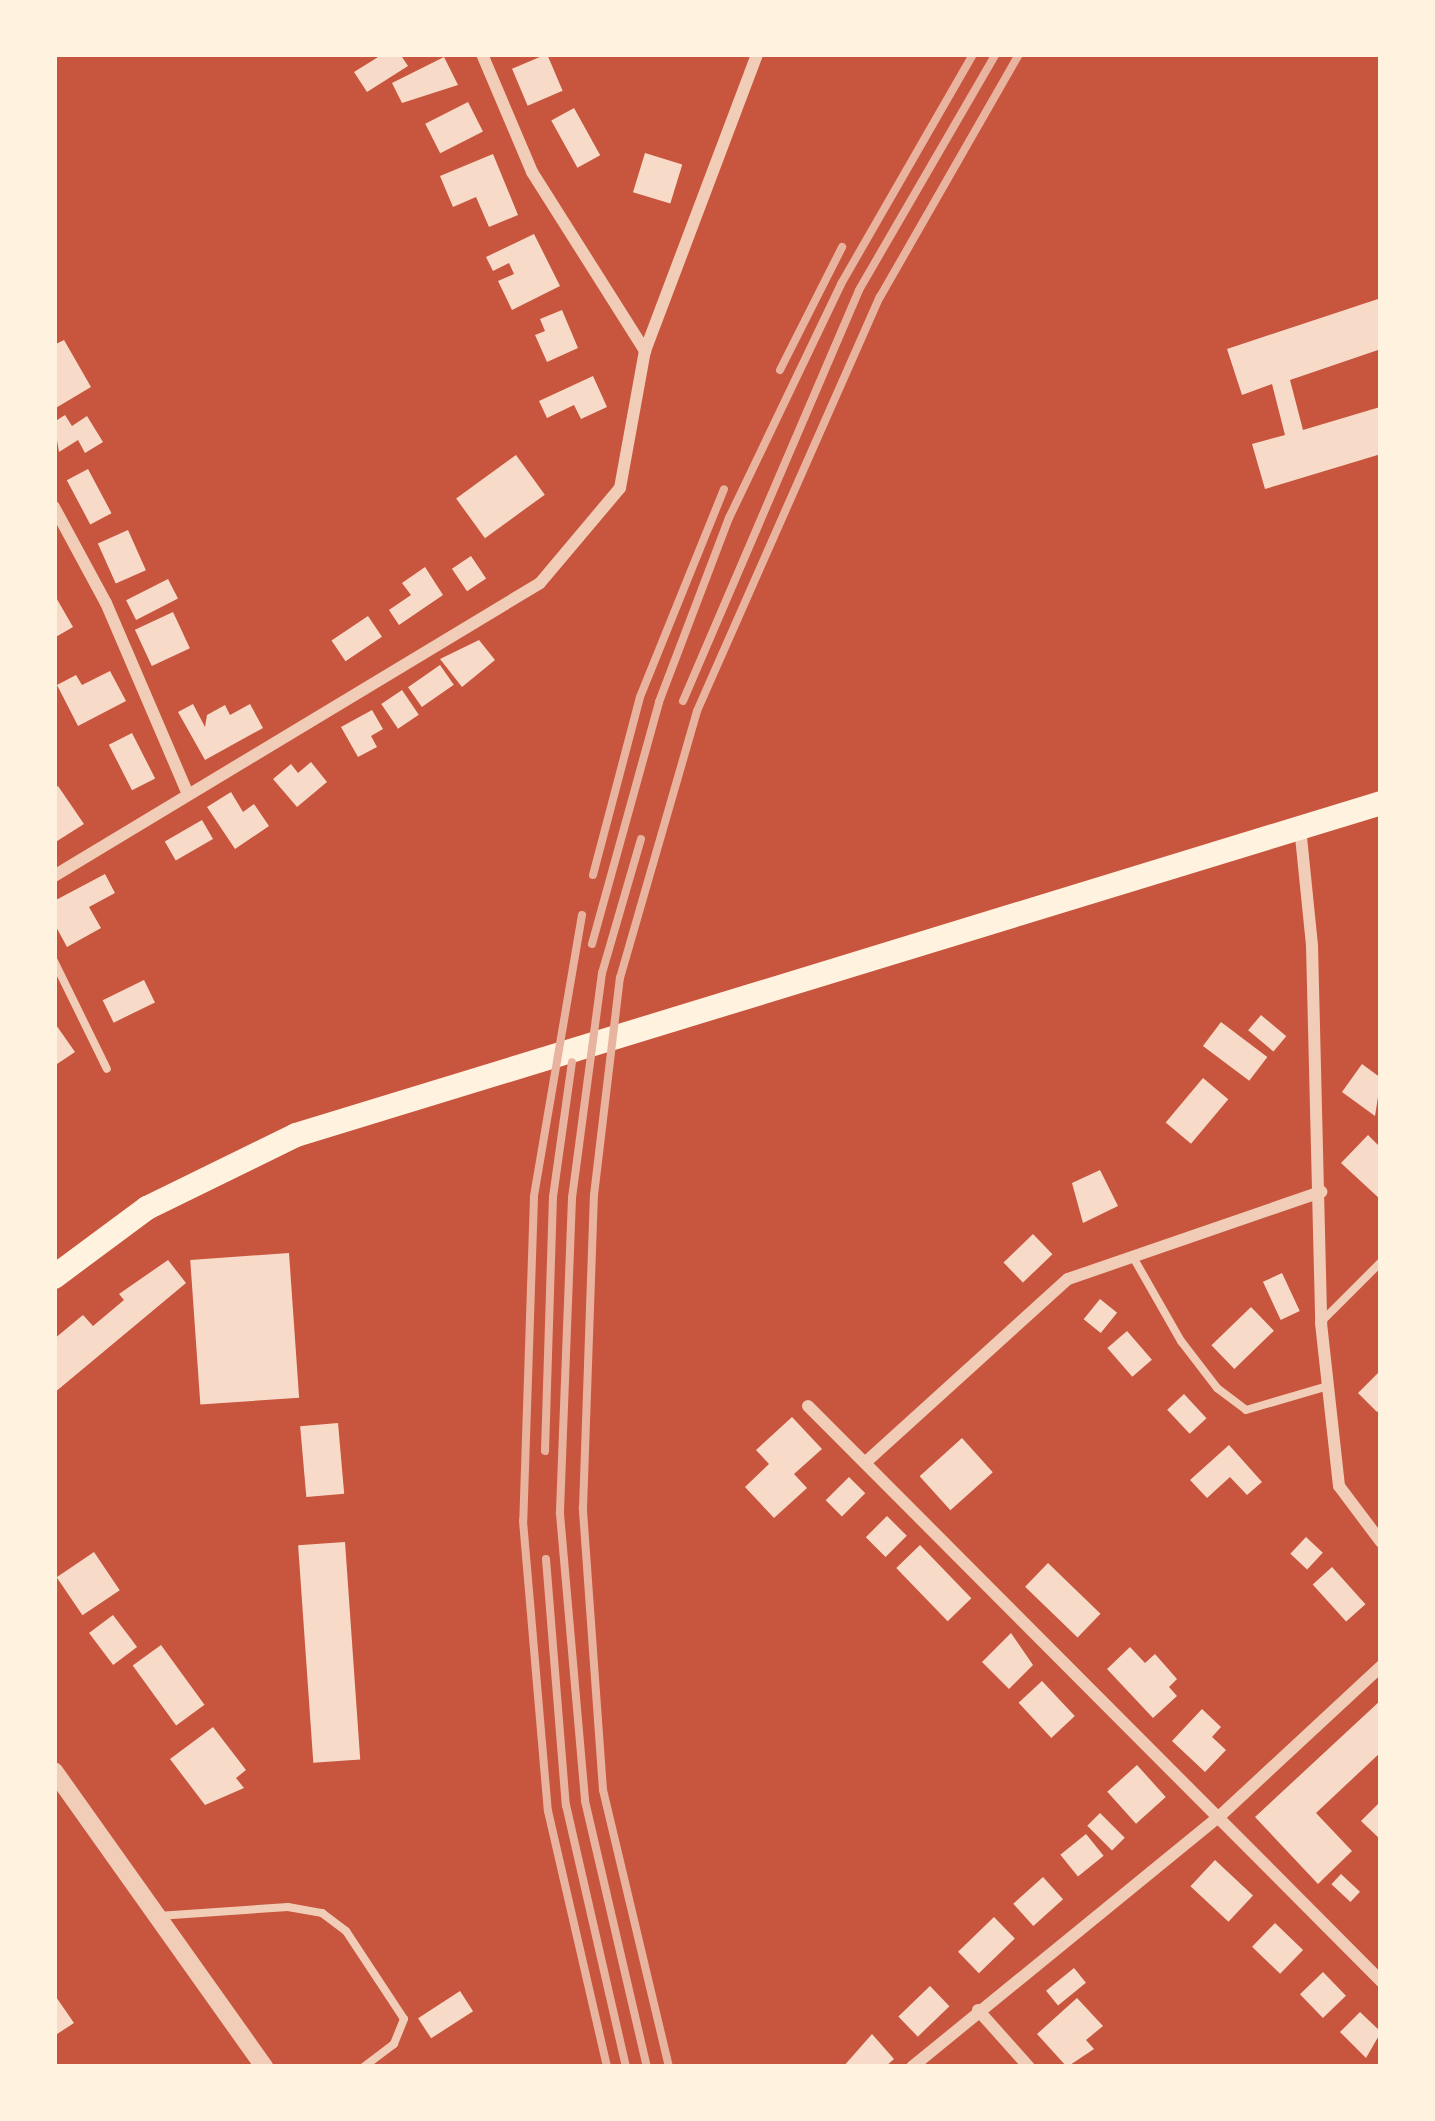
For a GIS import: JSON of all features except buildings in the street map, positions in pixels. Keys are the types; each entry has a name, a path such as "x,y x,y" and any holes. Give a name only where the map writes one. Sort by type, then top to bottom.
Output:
{"highway":[{"path":"54,1277 147,1208 296,1135 710,1014 1381,802"}],"street":[{"path":"482,54 532,172 645,352"},
{"path":"54,876 186,790 540,583 620,488 645,352 757,54"},
{"path":"54,507 106,603 186,790"},
{"path":"1299,826 1321,1192 1321,1322 1339,1486 1381,1542"},
{"path":"867,1461 1068,1279 1321,1192"},
{"path":"808,1406 1222,1814 1381,1981"},
{"path":"912,2067 1222,1814 1381,1666"},
{"path":"54,1771 264,2067"},
{"path":"978,2010 1029,2067"}],"lane":[{"path":"54,961 107,1069"},
{"path":"1133,1257 1180,1340 1217,1388 1246,1410 1328,1386"},
{"path":"1321,1322 1381,1262"},
{"path":"157,1916 288,1906 334,1922 404,2019 394,2044 364,2067"}],"railway":[{"path":"592,944 659,702 729,518 841,284 973,54"},
{"path":"683,701 859,290 996,54"},
{"path":"669,2067 603,1790 583,1508 594,1195 620,978 697,711 880,297 1019,54"},
{"path":"780,370 842,247"},
{"path":"593,875 640,697 724,489"},
{"path":"641,839 602,973 572,1198 560,1514 585,1801 647,2067"},
{"path":"582,915 534,1197 523,1521 548,1811 607,2067"},
{"path":"545,1451 553,1197 572,1062"},
{"path":"546,1559 566,1805 626,2067"}]}
